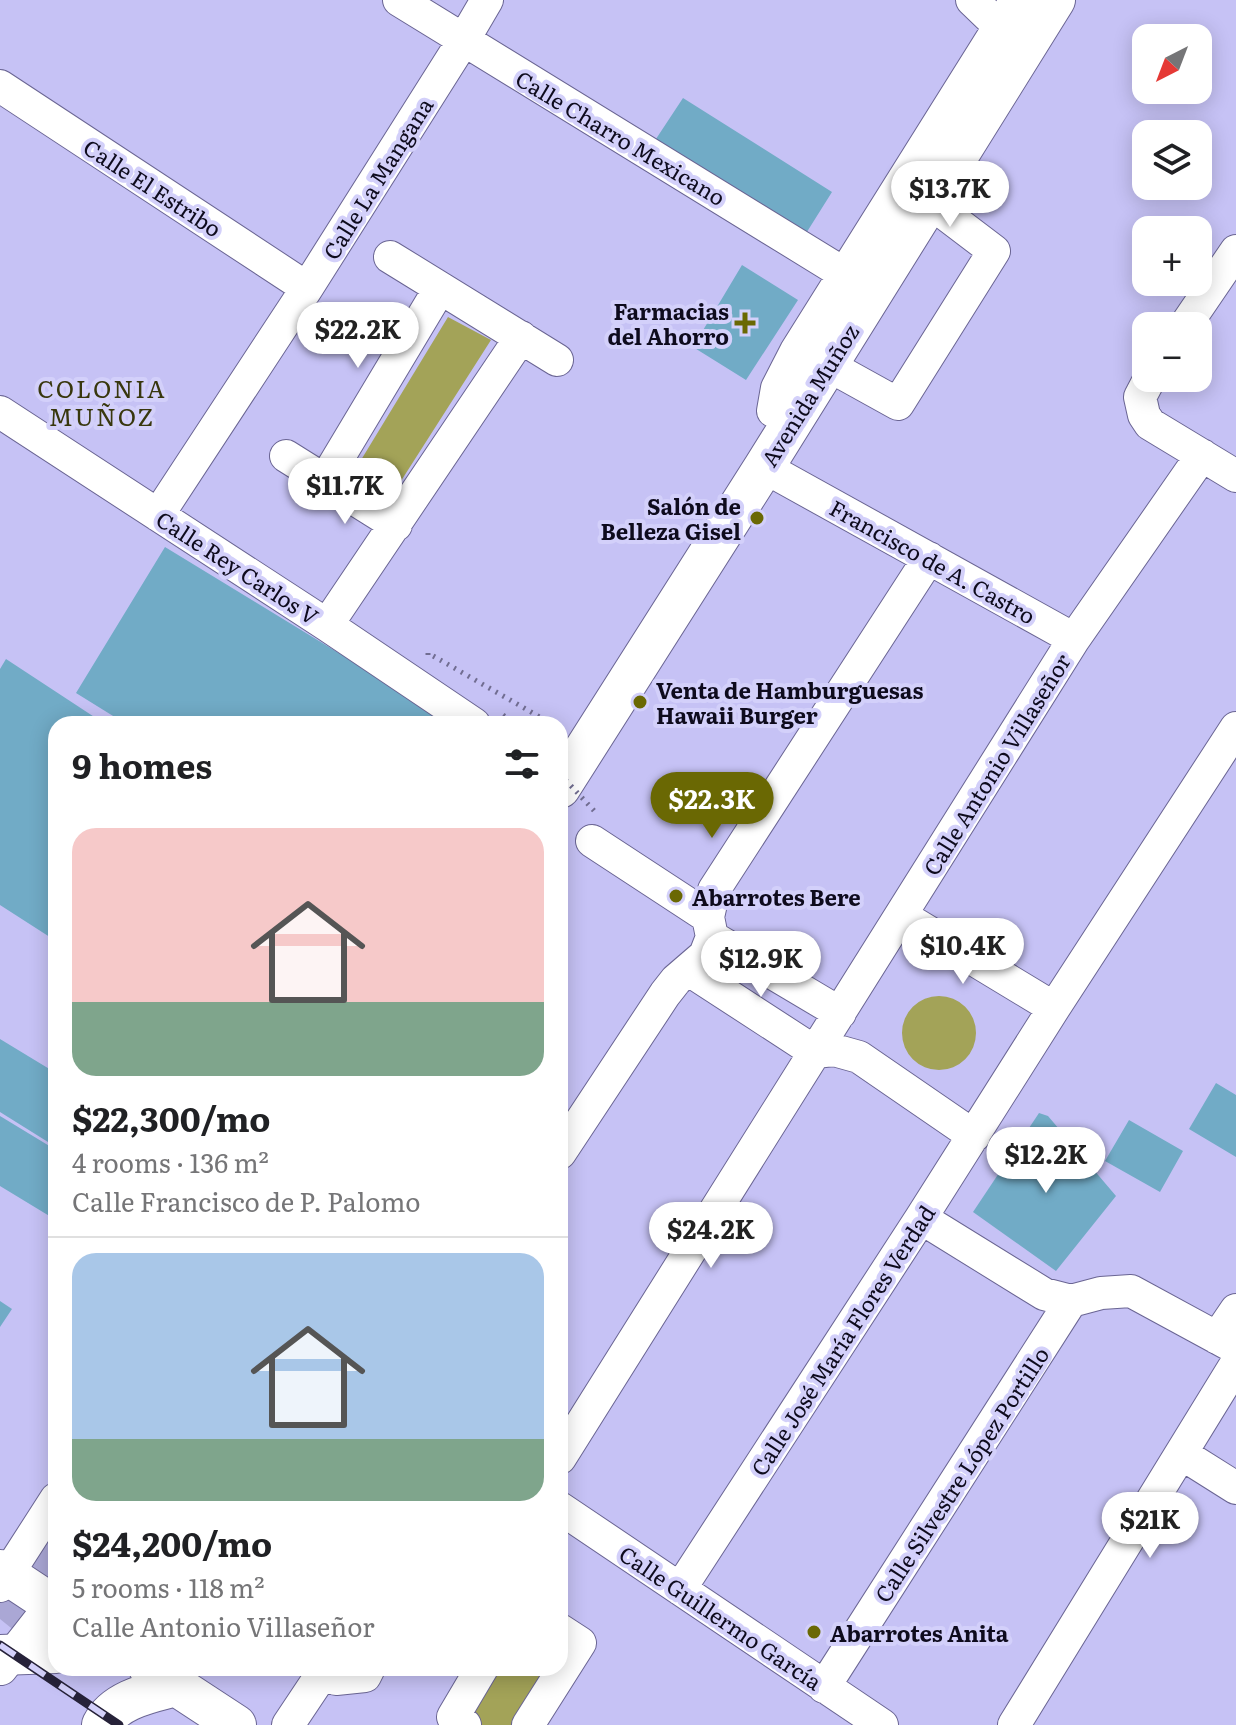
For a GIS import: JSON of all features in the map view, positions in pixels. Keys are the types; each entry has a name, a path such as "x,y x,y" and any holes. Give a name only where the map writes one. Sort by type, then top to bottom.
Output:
{"main road":[{"name":"Avenida Muñoz","path":"568,775 764,467 782,418 1038,0"},
{"name":"Avenida Muñoz","path":"568,732 782,418 1055,0"},
{"path":"3,1577 48,1600"},
{"path":"4,1660 48,1654"},
{"path":"102,1725 106,1717 121,1705 140,1696 163,1677 236,1725"}],"street":[{"name":"Calle Charro Mexicano","path":"399,0 843,273"},
{"name":"Calle La Mangana","path":"158,515 307,288 487,0"},
{"path":"972,0 1008,13 796,351 777,388 782,418 813,410 842,373 884,299 1073,0"},
{"name":"Calle El Estribo","path":"0,86 307,288"},
{"path":"842,373 898,404 994,251 940,210"},
{"path":"1195,312 1236,251"},
{"path":"390,257 557,360"},
{"path":"325,480 440,288"},
{"path":"327,625 521,337"},
{"path":"1145,392 1150,424 1236,476"},
{"name":"Calle Rey Carlos V","path":"0,412 462,716"},
{"path":"1074,639 1202,455"},
{"path":"286,456 396,525"},
{"name":"Francisco de A. Castro","path":"764,467 1074,639"},
{"path":"568,1141 665,994 705,955 714,890 929,558"},
{"name":"Calle Antonio Villaseñor","path":"568,1445 1074,639"},
{"name":"Calle José María Flores Verdad","path":"680,1589 1236,728"},
{"path":"595,828 710,927 840,1013"},
{"path":"902,916 1054,1008"},
{"path":"689,970 815,1052 834,1050 859,1057 974,1136"},
{"path":"921,1218 1044,1294 1071,1301 1101,1293 1131,1291 1227,1343 1236,1310"},
{"name":"Calle Silvestre López Portillo","path":"824,1687 1071,1301"},
{"path":"1014,1725 1236,1364"},
{"path":"1182,1454 1236,1488"},
{"path":"3,1577 48,1511"},
{"name":"Calle Guillermo García","path":"568,1513 882,1725"},
{"path":"4,1660 48,1611"},
{"path":"568,1635 580,1643 568,1662"},
{"path":"288,1725 317,1676"},
{"path":"332,1676 336,1679 365,1676"},
{"path":"459,1721 479,1676"},
{"path":"528,1725 559,1676"}],"path":[{"path":"568,786 595,828"}],"shaded area":[{"path":"448,317 491,340 385,506 347,483"},
{"path":"939,996 960,1002 970,1012 976,1033 970,1054 960,1064 939,1070 918,1064 908,1054 902,1033 908,1012 918,1002"},
{"path":"482,1676 554,1676 523,1725 471,1725 458,1715"}],"building":[{"path":"683,98 832,192 805,235 652,145"},
{"name":"Farmacias del Ahorro","path":"742,265 798,300 746,380 693,347"},
{"path":"165,547 442,716 113,716 76,693"},
{"path":"6,659 93,716 48,716 48,936 0,905 0,669"},
{"path":"0,1039 48,1068 48,1142 0,1112"},
{"path":"1216,1083 1236,1095 1236,1157 1189,1129"},
{"path":"1039,1113 1048,1116 1116,1196 1056,1271 973,1212"},
{"path":"0,1116 48,1145 48,1215 0,1186"},
{"path":"1129,1120 1183,1151 1160,1192 1105,1161"},
{"path":"0,1301 12,1309 0,1327"}],"tunnel":[{"path":"0,1619 48,1560"}],"railway":[{"path":"0,1645 119,1725"}],"place":[{"name":"Farmacias del Ahorro","path":"745,323"},
{"name":"Salón de Belleza Gisel","path":"757,518"},
{"name":"Venta de Hamburguesas Hawaii Burger","path":"640,702"},
{"name":"Abarrotes Bere","path":"676,896"},
{"name":"Abarrotes Anita","path":"814,1632"}],"district":[{"name":"COLONIA MUÑOZ","path":"102,401"}]}
